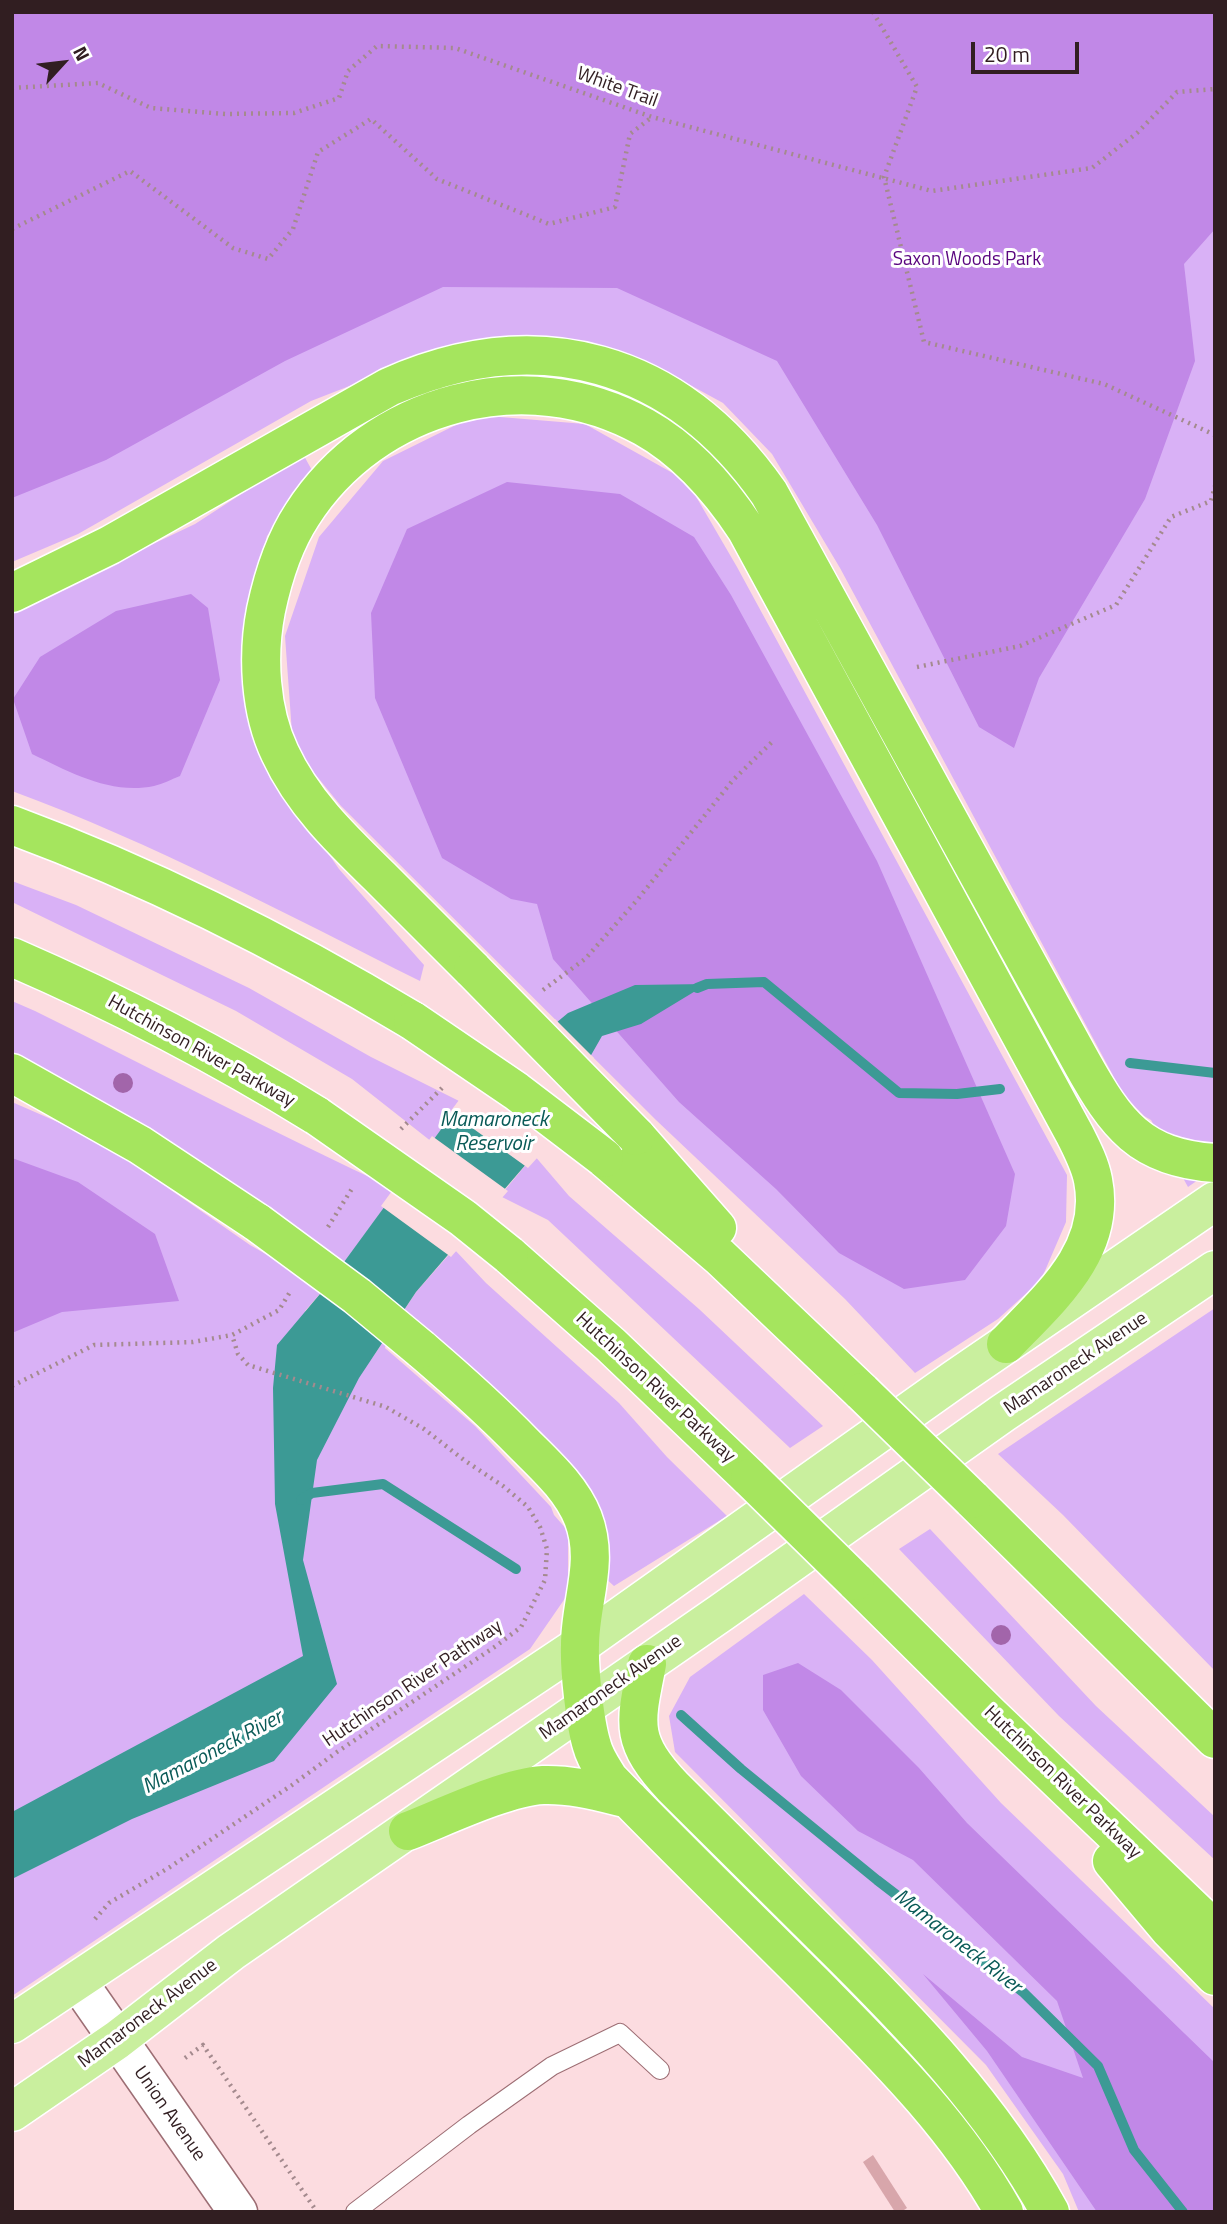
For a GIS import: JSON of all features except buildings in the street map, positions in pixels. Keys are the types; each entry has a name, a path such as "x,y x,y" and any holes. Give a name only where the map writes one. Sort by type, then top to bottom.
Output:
{"highway":[{"path":"12,593 110,545 389,387 438,369 494,357 552,355 610,370 664,393 712,426 752,469 769,494 1109,1108 1131,1133 1146,1144 1181,1159 1215,1163"},
{"path":"862,1392 636,1136 325,822 291,777 278,750 262,673 265,619 278,564 301,515 337,471 376,438 421,414 495,395 546,396 594,407 644,427 686,457 704,473 746,529 1075,1135 1093,1180 1094,1211 1088,1241 1076,1265 1060,1287 1006,1344"},
{"path":"12,825 111,864 217,913 308,960 413,1021 516,1091 604,1158 720,1257 1207,1730"},
{"name":"Hutchinson River Parkway","path":"12,957 68,981 184,1040 317,1116 452,1210 509,1255 611,1345 751,1478 989,1714 1215,1930"},
{"path":"12,1073 140,1145 258,1223 357,1296 421,1349 502,1422 548,1468 575,1501 583,1520 591,1559 580,1644 585,1705 592,1746 598,1762 609,1779 860,2030 910,2084 973,2161 1004,2212"},
{"path":"647,1664 637,1729 641,1745 649,1759 673,1787 903,2015 971,2094 1014,2152 1049,2212"},
{"path":"989,1714 1170,1930 1215,1976"},
{"path":"408,1831 505,1793 540,1785 588,1789 629,1799"}],"main road":[{"path":"12,2024 580,1644 1006,1344 1215,1201"},
{"name":"Mamaroneck Avenue","path":"12,2112 117,2040 231,1952 408,1831 1003,1413 1215,1270"}],"street":[{"name":"Union Avenue","path":"78,1982 238,2212"}],"lane":[{"path":"355,2212 552,2066 620,2033 660,2070"}],"path":[{"path":"873,12 917,88 884,177 924,342 1104,384 1215,436"},
{"name":"White Trail","path":"12,88 98,83 151,108 225,114 294,113 339,98 348,71 377,46 455,48 652,117 932,191 1092,168 1137,134 1177,92 1215,89"},
{"path":"12,229 130,171 233,248 268,259 293,229 318,152 371,119 437,180 549,223 615,207 630,134 652,117"},
{"path":"917,667 1020,646 1116,605 1171,517 1211,501 1215,486"},
{"name":"Hutchinson River Pathway","path":"12,1386 94,1345 193,1342 232,1335 238,1354 248,1365 386,1407 424,1429 528,1507 540,1527 547,1549 545,1580 521,1627 170,1867 109,1903 96,1919"},
{"path":"185,2058 203,2045 317,2212"}],"green space":[{"name":"Saxon Woods Park","path":"12,12 1215,12 1215,1168 1188,1187 1151,1120 1123,1094 840,568 772,454 723,403 659,368 580,346 406,364 311,401 78,534 12,562"},
{"name":"Saxon Woods Park","path":"12,12 1215,12 1215,229 1184,264 1195,361 1145,499 1039,678 1014,748 979,727 877,525 777,361 617,288 443,287 285,361 106,460 12,498"},
{"path":"476,415 585,424 687,481 737,567 1067,1175 1066,1222 1041,1280 998,1319 915,1373 845,1299 656,1120 341,806 293,747 285,636 319,537 383,461"},
{"path":"303,454 314,474 267,536 243,642 273,773 339,869 424,965 420,981 168,856 12,791 12,611 195,524"},
{"path":"507,482 620,494 694,537 731,595 877,861 1015,1174 1006,1226 965,1280 904,1289 839,1253 776,1189 679,1102 553,959 537,904 511,899 442,858 375,698 371,613 407,529"},
{"path":"191,594 208,608 220,680 180,776 154,786 138,788 106,785 32,754 13,699 40,657 116,611"},
{"path":"12,881 76,905 249,988 371,1057 461,1102 432,1142 352,1079 236,1011 12,902"},
{"path":"12,1001 397,1190 340,1268 12,1059"},
{"path":"12,1102 99,1140 250,1245 325,1288 305,1311 372,1358 388,1335 385,1348 475,1426 551,1507 554,1515 568,1531 568,1594 530,1649 12,1996"},
{"path":"534,1155 569,1196 699,1309 823,1426 790,1448 548,1220 500,1196"},
{"path":"12,1158 78,1182 155,1234 179,1301 62,1312 12,1333"},
{"path":"454,1249 486,1283 619,1403 667,1457 727,1516 614,1586 604,1577 604,1537 399,1318 416,1292"},
{"path":"1215,1308 1215,1671 1063,1515 998,1454"},
{"path":"930,1529 1096,1706 1215,1817 1215,1860 1059,1716 899,1549"},
{"path":"804,1594 872,1660 1001,1803 1215,2009 1215,2212 1079,2212 1063,2174 986,2065 675,1752 669,1716 690,1677"},
{"path":"798,1663 841,1690 919,1768 967,1823 1215,2063 1215,2212 1097,2212 987,2051 923,1974 1022,2057 1083,2078 1057,2001 913,1860 858,1831 801,1776 763,1710 763,1675"}],"water":[{"name":"Mamaroneck Reservoir","path":"707,984 641,1024 602,1036 534,1155 416,1292 359,1378 317,1460 303,1560 337,1684 274,1761 132,1819 12,1879 12,1812 303,1656 275,1504 273,1388 277,1345 325,1288 461,1102 568,1013 635,985"}],"pier":[{"path":"555,1019 594,1058 538,1157 528,1168 450,1112 459,1100"},
{"path":"432,1136 508,1191 451,1257 381,1206"}],"waterway":[{"path":"697,988 707,984 764,982 899,1093 957,1094 1000,1089"},
{"path":"1130,1063 1215,1073"},
{"name":"Mamaroneck River","path":"301,1500 312,1493 383,1484 516,1569"},
{"name":"Mamaroneck River","path":"681,1715 741,1769 877,1880 1023,1992 1098,2066 1134,2150 1183,2212"}]}
